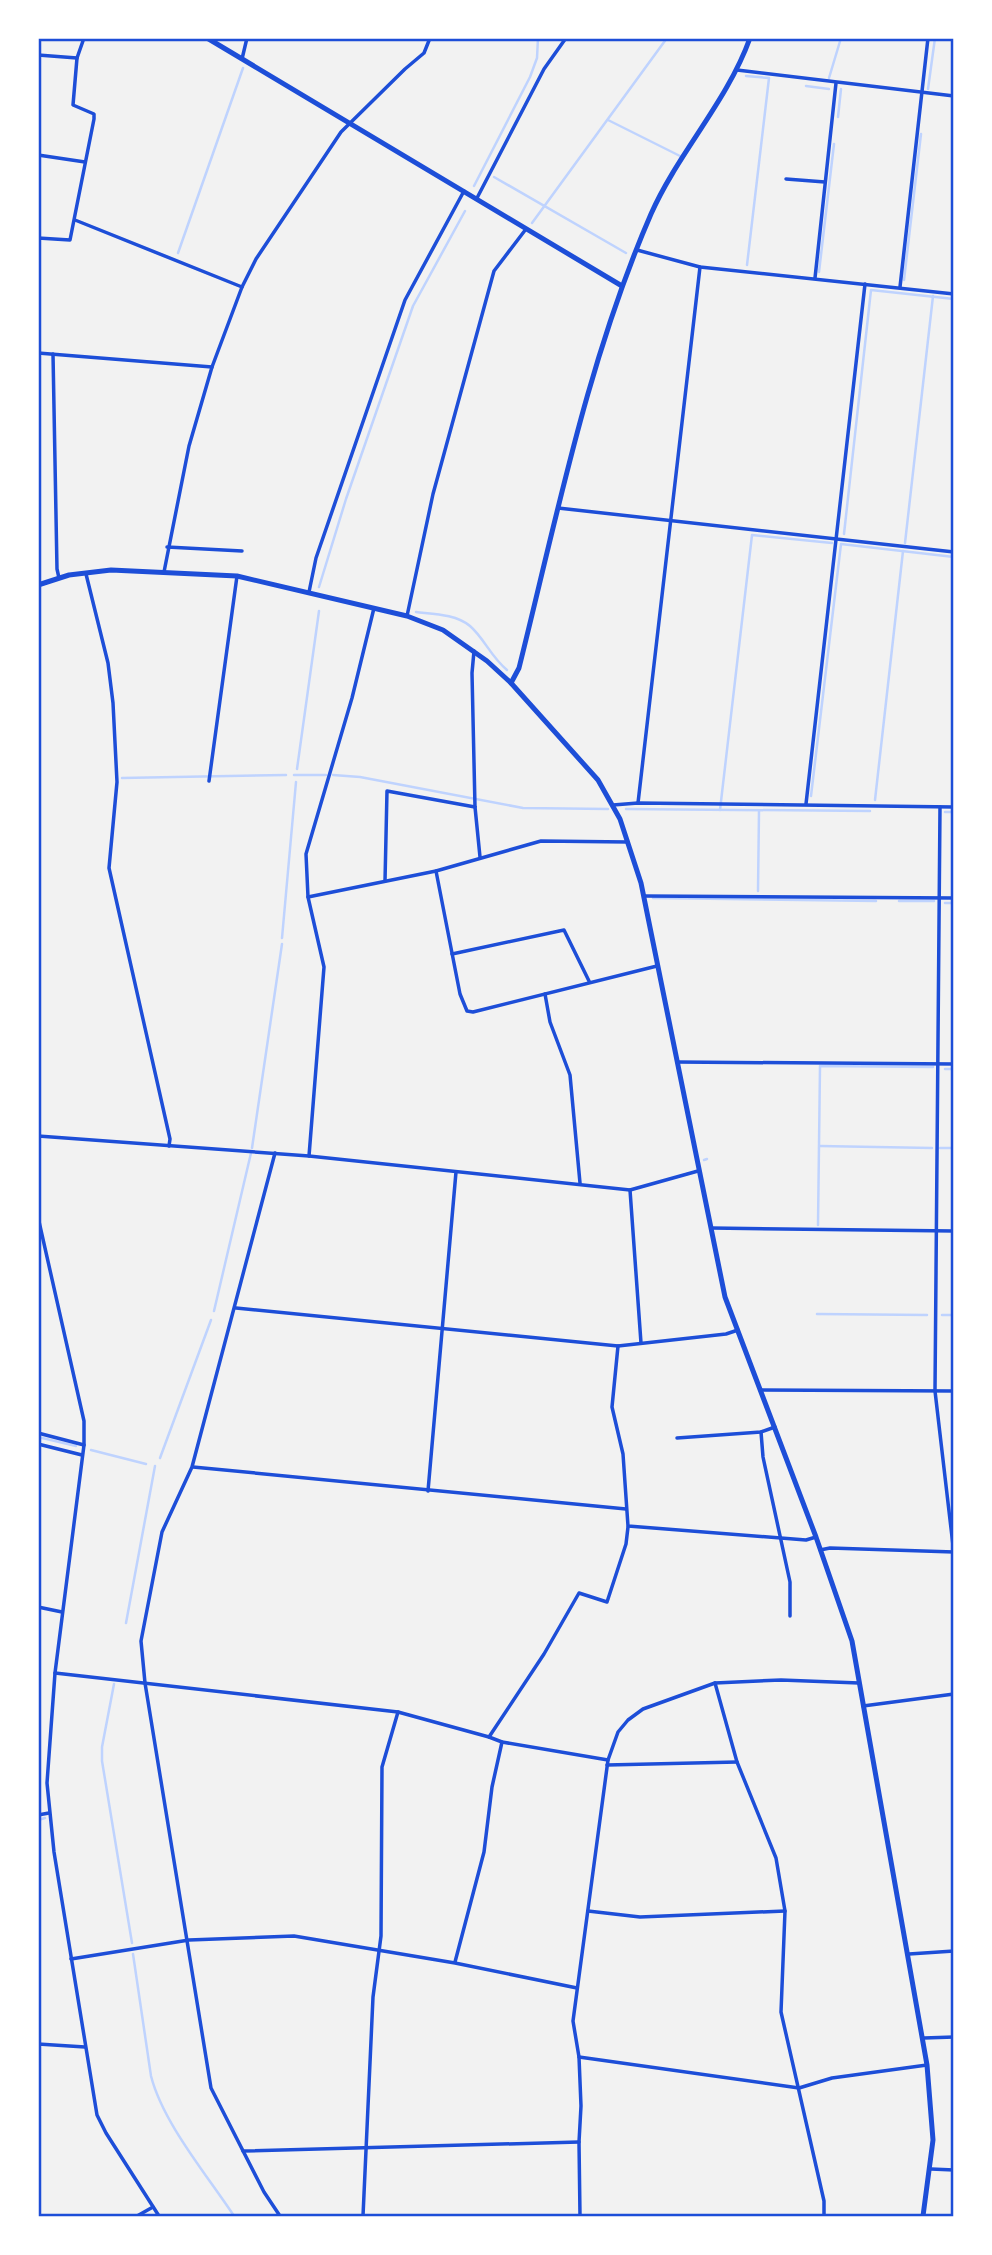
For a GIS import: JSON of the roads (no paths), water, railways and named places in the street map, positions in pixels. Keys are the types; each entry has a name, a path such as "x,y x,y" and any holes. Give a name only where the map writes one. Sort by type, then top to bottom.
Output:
{"main road":[{"path":"208,38 622,286"},
{"path":"511,683 519,668 602,342 622,286 660,196 737,71 750,38"},
{"path":"38,585 86,572 127,570 237,576 407,616 443,630 474,651 511,683 586,765 613,805 629,842 643,896 725,1297 816,1537 852,1641 927,2065 933,2140 923,2217"}],"street":[{"path":"38,238 70,240 75,220 94,114 73,105 77,58 84,38"},
{"path":"242,59 247,38"},
{"path":"163,572 182,473 212,368 242,287 256,259 350,123 425,53 430,38"},
{"path":"476,198 544,69 566,38"},
{"path":"900,288 928,38"},
{"path":"38,55 77,58"},
{"path":"737,71 954,96"},
{"path":"815,278 836,83"},
{"path":"38,155 85,162"},
{"path":"786,179 825,182"},
{"path":"309,592 316,558 405,300 464,191"},
{"path":"75,220 242,287"},
{"path":"407,616 433,494 494,271 526,229"},
{"path":"637,250 700,267 954,294"},
{"path":"638,803 700,267"},
{"path":"806,804 865,284"},
{"path":"38,353 212,368"},
{"path":"53,354 59,578"},
{"path":"558,508 954,552"},
{"path":"167,547 242,551"},
{"path":"86,572 108,663 113,703 117,782 109,868 170,1139 169,1146"},
{"path":"209,781 237,576"},
{"path":"309,1156 324,963 305,878 308,843 352,698 374,608"},
{"path":"474,651 471,673 475,807 480,857"},
{"path":"386,881 387,791 475,807"},
{"path":"613,805 638,803 954,807"},
{"path":"820,1550 953,1553 935,1391 940,807"},
{"path":"308,897 436,871 541,841 629,842"},
{"path":"436,871 460,994 467,1011 473,1012 657,966"},
{"path":"643,896 954,898"},
{"path":"452,954 565,930 590,982"},
{"path":"544,993 550,1022 570,1075 580,1183"},
{"path":"677,1062 954,1064"},
{"path":"38,1136 309,1156 630,1189 698,1171"},
{"path":"275,1153 192,1467 162,1532 141,1641 145,1683 211,2088 264,2192 280,2217"},
{"path":"428,1491 456,1172"},
{"path":"630,1189 641,1343"},
{"path":"38,1217 84,1421 84,1445 55,1673 47,1777 49,1813 85,2047 101,2124 159,2217"},
{"path":"709,1228 954,1231"},
{"path":"236,1308 618,1346 726,1334 738,1330"},
{"path":"489,1737 544,1654 579,1593 607,1602 626,1544 628,1526 623,1454 612,1407 618,1346"},
{"path":"760,1390 954,1391"},
{"path":"677,1438 761,1432 775,1427"},
{"path":"761,1432 763,1457 790,1582 790,1616"},
{"path":"38,1433 84,1445"},
{"path":"38,1444 82,1455"},
{"path":"192,1467 626,1509"},
{"path":"628,1526 806,1540 816,1537"},
{"path":"38,1607 62,1612"},
{"path":"55,1673 398,1712 502,1742 608,1763 737,1762"},
{"path":"580,2217 581,2106 579,2057 573,2021 608,1763 618,1732 643,1709 715,1684 781,1680 859,1684"},
{"path":"715,1684 737,1762 776,1858 785,1911 781,2012 824,2201 824,2217"},
{"path":"863,1706 954,1694"},
{"path":"363,2217 373,1997 380,1950 382,1768 398,1712"},
{"path":"455,1963 484,1852 492,1787 502,1742"},
{"path":"38,1815 49,1813"},
{"path":"587,1911 640,1917 785,1911"},
{"path":"71,1959 188,1940 294,1936 455,1963 577,1988"},
{"path":"909,1954 954,1951"},
{"path":"923,2038 954,2037"},
{"path":"38,2044 85,2047"},
{"path":"579,2057 799,2088 832,2078 927,2065"},
{"path":"243,2151 579,2142"},
{"path":"931,2169 954,2170"},
{"path":"137,2217 153,2207"}],"waterway":[{"path":"474,186 530,77 537,58 538,38"},
{"path":"532,223 667,38"},
{"path":"829,78 841,38"},
{"path":"928,89 935,38"},
{"path":"178,253 243,68"},
{"path":"746,76 769,78 747,265"},
{"path":"806,86 829,89"},
{"path":"838,117 841,89"},
{"path":"608,120 680,156"},
{"path":"904,280 921,134"},
{"path":"819,272 834,144"},
{"path":"494,177 626,253"},
{"path":"319,587 346,499 413,306 465,211"},
{"path":"844,534 871,290 954,299"},
{"path":"905,543 933,296"},
{"path":"720,810 752,535 832,543"},
{"path":"811,796 841,544 954,557"},
{"path":"875,800 903,551"},
{"path":"297,769 319,611"},
{"path":"416,612 444,615 464,622 475,631 507,670"},
{"path":"122,778 286,775"},
{"path":"294,775 326,775"},
{"path":"333,775 360,777 523,808 608,809"},
{"path":"282,938 296,782"},
{"path":"626,809 870,811"},
{"path":"758,891 759,811"},
{"path":"945,812 954,812"},
{"path":"653,898 876,901"},
{"path":"899,901 934,901"},
{"path":"945,903 954,903"},
{"path":"252,1148 282,944"},
{"path":"818,1225 820,1066 933,1067"},
{"path":"945,1069 954,1069"},
{"path":"820,1146 932,1148"},
{"path":"940,1148 954,1148"},
{"path":"214,1311 251,1153"},
{"path":"817,1314 927,1315"},
{"path":"942,1315 954,1315"},
{"path":"160,1458 211,1320"},
{"path":"38,1437 76,1446"},
{"path":"91,1450 146,1464"},
{"path":"126,1623 155,1466"},
{"path":"114,1684 102,1747 102,1761 132,1943"},
{"path":"38,1820 45,1818"},
{"path":"133,1954 151,2076 157,2094 175,2130 234,2216"}]}
